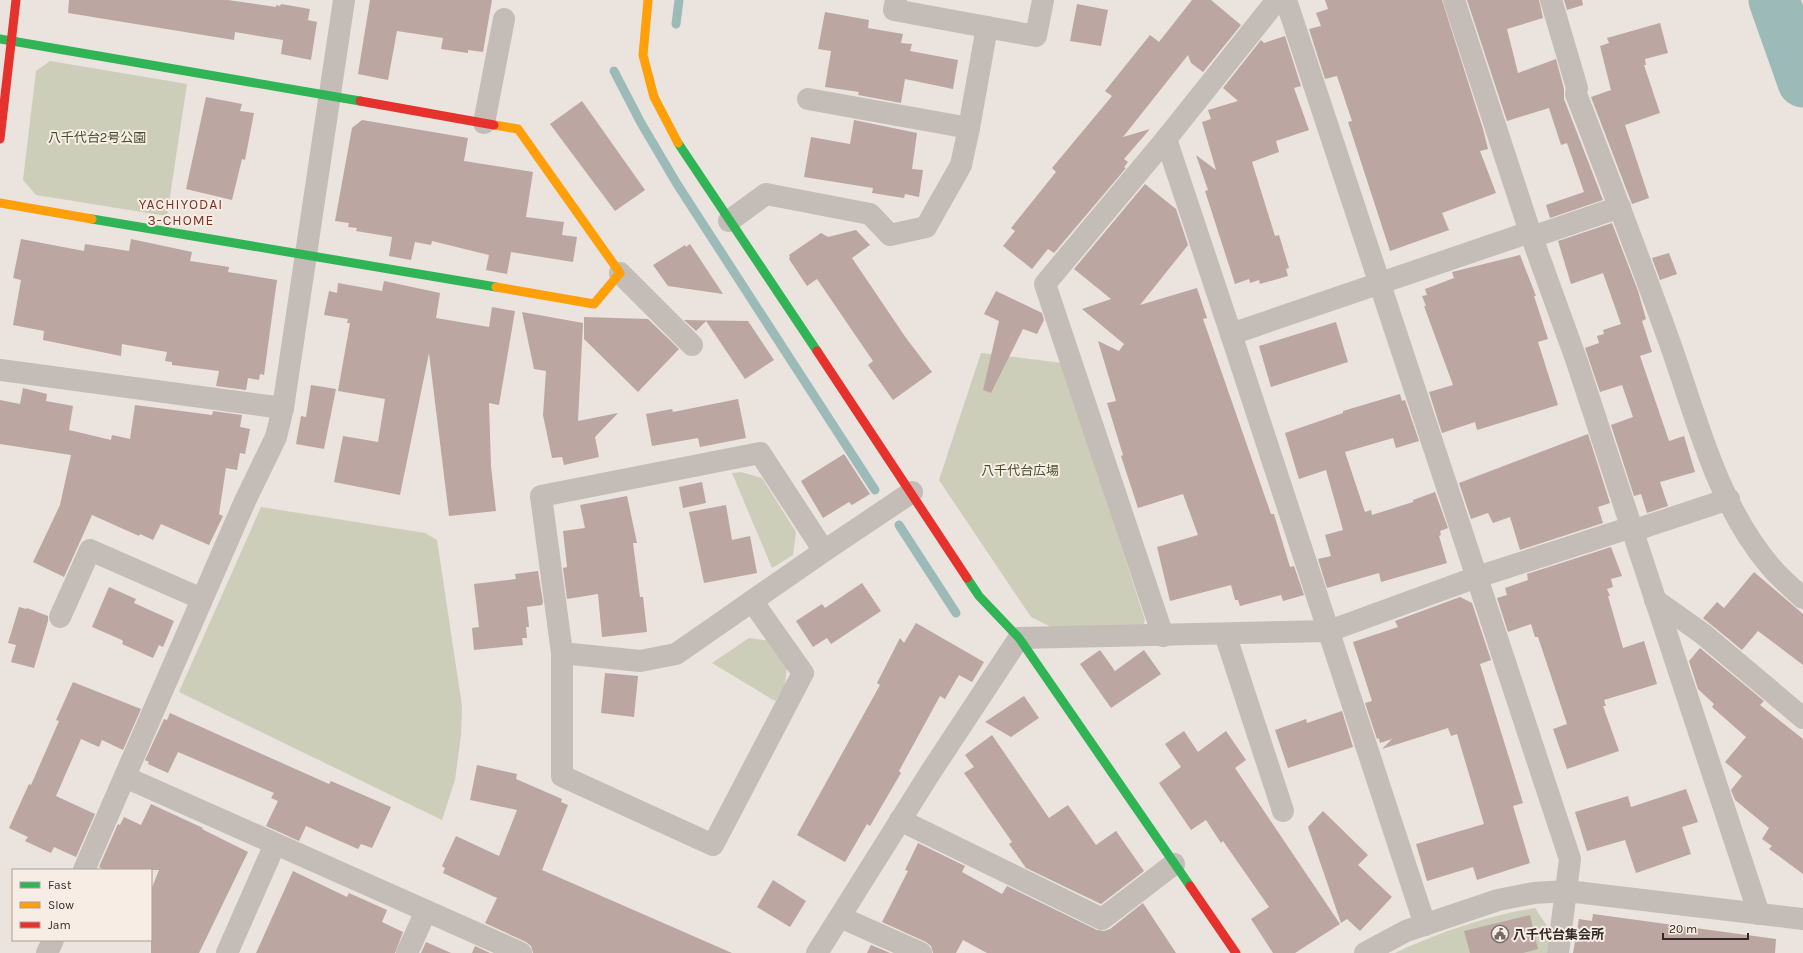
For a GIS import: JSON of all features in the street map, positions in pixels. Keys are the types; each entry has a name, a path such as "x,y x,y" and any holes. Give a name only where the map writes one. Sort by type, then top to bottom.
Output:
{"street":[{"path":"0,139 16,0"},
{"path":"84,869 202,599 276,437 283,408 344,0"},
{"path":"648,0 643,55 654,97 676,141 912,492 979,596 1019,638 1236,953"},
{"path":"896,0 894,10 1036,36 1043,0"},
{"path":"1163,636 1045,284 1166,139 1277,0"},
{"path":"1286,0 1570,859 1558,953"},
{"path":"1454,0 1531,234 1576,359 1759,914"},
{"path":"1551,0 1577,88 1576,94 1666,332 1703,442 1728,499 1748,537 1771,567 1803,598"},
{"path":"484,123 504,19"},
{"path":"729,221 766,194 870,214 890,235 926,227 961,165 987,27"},
{"path":"0,39 518,129 620,273 692,345"},
{"path":"808,99 969,128"},
{"path":"1166,139 1232,334 1425,925"},
{"path":"0,203 594,304 620,273"},
{"path":"1232,334 1531,234 1620,207"},
{"path":"0,370 283,408"},
{"path":"752,601 803,673 713,845 562,776 562,653 541,496 760,453 824,551"},
{"path":"562,653 640,660 676,654 912,492"},
{"path":"1019,638 1163,636 1329,631 1477,577 1728,499"},
{"path":"60,617 90,550 202,599"},
{"path":"1655,600 1703,634 1803,718"},
{"path":"1225,634 1283,811"},
{"path":"817,953 900,820 1019,638"},
{"path":"125,778 521,953"},
{"path":"900,820 1102,919 1174,864"},
{"path":"227,953 275,844"},
{"path":"1366,953 1406,931 1498,900 1534,893 1567,891 1803,919"},
{"path":"407,953 426,911"},
{"path":"840,918 921,953"},
{"path":"48,953 53,941"}],"green space":[{"name":"八千代台2号公園","path":"50,61 187,84 167,216 36,195 23,180 36,71"},
{"name":"八千代台広場","path":"981,353 1062,363 1145,620 1143,626 1053,628 1031,617 939,480"},
{"path":"741,472 762,478 796,532 793,555 772,568 732,473"},
{"path":"261,507 425,533 437,540 462,706 461,735 455,780 442,820 179,692"},
{"path":"749,638 771,641 787,665 785,687 775,701 712,663"},
{"path":"1535,908 1551,932 1547,953 1395,953 1428,939 1482,920"}],"building":[{"path":"69,0 228,0 276,7 276,5 280,6 281,4 310,9 308,20 317,22 311,60 281,54 283,40 235,32 234,40 68,13"},
{"path":"370,0 492,0 483,52 468,50 468,53 441,49 443,38 397,31 388,80 358,74"},
{"path":"1192,0 1211,0 1241,25 1203,72 1191,63 1188,55 1123,137 1150,129 1124,159 1128,162 1124,167 1126,168 1054,253 1048,249 1032,269 1003,246 1015,231 1011,228 1056,172 1052,168 1112,96 1105,91 1150,35 1159,42"},
{"path":"1325,0 1442,0 1483,129 1488,149 1480,151 1496,193 1442,213 1449,230 1390,251 1348,122 1352,121 1337,76 1325,79 1309,29 1321,26 1316,13 1328,9"},
{"path":"1467,0 1539,0 1543,18 1507,29 1518,73 1556,59 1564,89 1564,99 1603,200 1550,218 1546,205 1584,192 1567,143 1561,145 1549,108 1507,121"},
{"path":"1564,0 1582,0 1583,5 1567,10"},
{"path":"1077,4 1108,10 1101,46 1070,41"},
{"path":"825,12 869,20 868,28 903,34 901,43 912,44 910,51 958,60 953,89 905,79 901,103 858,95 859,92 825,87 831,51 818,49"},
{"path":"1660,23 1668,53 1645,59 1646,65 1644,65 1660,113 1625,125 1649,198 1632,204 1591,97 1611,90 1600,46 1609,43 1607,38"},
{"path":"1285,36 1301,86 1294,88 1309,130 1276,141 1279,152 1252,162 1275,236 1279,235 1289,268 1286,269 1288,276 1260,284 1259,280 1250,283 1249,279 1235,284 1205,191 1208,190 1196,155 1216,170 1202,122 1211,119 1208,110 1238,101 1223,88 1261,40 1264,43"},
{"path":"206,97 242,104 240,111 254,113 245,160 242,159 232,200 186,189"},
{"path":"582,101 645,190 615,211 550,124"},
{"path":"362,120 468,138 464,161 533,172 526,217 564,222 562,235 577,237 573,262 511,252 507,274 486,270 489,255 432,241 431,245 415,242 411,260 389,256 392,237 356,231 357,228 348,227 349,223 335,221 352,128"},
{"path":"854,120 917,133 912,169 923,170 919,197 905,194 904,198 872,193 873,188 804,177 811,137 850,144"},
{"path":"1145,184 1176,209 1188,245 1140,305 1197,288 1207,318 1203,319 1271,514 1274,514 1290,567 1294,566 1304,595 1283,601 1281,595 1240,606 1238,600 1235,600 1231,585 1170,601 1157,547 1198,535 1183,494 1138,508 1121,456 1123,455 1107,403 1116,401 1098,341 1119,351 1124,344 1082,309 1111,299 1074,269"},
{"path":"1612,223 1638,291 1646,319 1642,321 1652,352 1640,356 1669,441 1684,436 1695,472 1660,482 1668,506 1647,513 1641,494 1634,496 1611,425 1633,417 1622,385 1600,392 1585,348 1599,343 1597,336 1604,334 1603,330 1621,324 1603,273 1571,284 1558,241"},
{"path":"856,230 870,245 852,258 906,338 932,372 893,400 868,365 873,361 817,279 807,286 789,259 789,255 821,233 828,237"},
{"path":"21,239 84,251 85,244 129,251 131,239 192,252 190,261 229,267 228,272 277,280 264,375 260,374 259,380 248,378 246,390 216,386 219,371 172,365 172,362 165,361 167,352 122,344 121,356 43,340 44,331 13,325 21,280 13,278"},
{"path":"690,244 723,294 668,286 653,265 685,245 686,247"},
{"path":"1669,253 1677,274 1660,280 1652,258"},
{"path":"1520,255 1536,296 1534,296 1548,339 1538,342 1558,405 1477,430 1475,422 1442,433 1429,392 1453,385 1424,306 1426,306 1422,296 1427,295 1425,289 1454,278 1452,272"},
{"path":"384,281 440,293 436,318 489,327 492,307 515,311 499,405 489,403 491,466 496,511 449,516 429,353 400,495 334,482 343,436 378,442 385,399 338,391 350,323 347,323 348,319 324,315 329,291 337,293 338,283 382,291"},
{"path":"996,291 1042,313 1044,320 1037,334 1023,329 991,393 983,390 999,321 984,314"},
{"path":"522,312 583,323 578,421 618,413 595,437 599,457 564,465 562,457 552,458 543,415 546,371 534,369"},
{"path":"584,317 648,319 679,349 638,392 584,339"},
{"path":"684,320 748,321 774,360 745,379 706,321 696,331"},
{"path":"1336,322 1348,362 1271,387 1259,346"},
{"path":"311,385 336,389 324,449 296,444 301,416 306,417"},
{"path":"23,388 47,394 46,401 73,406 69,430 111,440 112,435 130,439 135,405 212,415 213,411 242,415 240,427 250,429 245,454 240,453 237,470 226,468 219,514 223,516 209,545 161,524 153,540 140,534 139,536 92,515 64,577 33,562 60,505 71,455 0,444 0,400 20,404"},
{"path":"1400,394 1402,401 1405,400 1419,441 1396,448 1393,438 1345,452 1365,512 1371,510 1372,515 1413,502 1413,500 1435,492 1448,528 1440,531 1441,535 1439,536 1447,563 1381,582 1379,573 1327,588 1318,559 1331,556 1325,535 1343,530 1326,470 1299,479 1285,433 1343,413 1343,411"},
{"path":"738,399 746,438 700,447 698,438 652,446 646,414 672,409 673,412"},
{"path":"1588,434 1610,503 1598,507 1603,523 1520,550 1510,517 1493,523 1488,513 1471,519 1459,483"},
{"path":"844,454 870,494 852,505 849,502 823,518 801,481"},
{"path":"702,482 706,503 683,508 679,487"},
{"path":"627,496 637,543 633,543 640,597 643,597 647,632 602,637 598,594 567,599 563,568 567,567 563,531 585,528 580,505"},
{"path":"726,505 732,540 750,536 757,573 704,583 689,512"},
{"path":"1611,547 1622,576 1611,579 1613,587 1607,589 1623,648 1644,641 1657,684 1604,700 1606,706 1603,706 1619,751 1567,769 1553,729 1567,724 1538,637 1535,637 1531,624 1508,632 1497,598 1507,595 1505,588 1528,580 1527,574"},
{"path":"538,571 543,602 542,605 527,607 529,627 526,627 527,638 522,638 523,645 474,650 472,628 479,627 474,584 516,579 515,574"},
{"path":"1754,572 1803,614 1803,665 1758,631 1742,650 1703,618 1717,602 1724,608"},
{"path":"862,583 881,611 831,644 827,638 813,647 796,621 822,604 825,608"},
{"path":"109,587 136,599 134,603 174,621 163,647 159,645 153,658 122,644 122,640 92,627"},
{"path":"1460,597 1472,603 1491,660 1480,664 1523,803 1513,806 1530,863 1477,880 1473,867 1427,881 1416,844 1484,824 1457,734 1451,736 1448,728 1382,749 1392,739 1380,743 1379,738 1377,739 1365,703 1372,701 1353,642 1398,627 1395,621"},
{"path":"19,607 27,608 48,616 48,621 34,668 11,662 16,645 8,643"},
{"path":"916,623 984,662 972,682 959,675 945,699 940,696 899,771 901,773 870,826 867,824 845,862 797,835 880,685 877,683 900,638 904,643"},
{"path":"1700,648 1764,701 1760,705 1803,739 1803,874 1769,849 1772,846 1762,839 1769,828 1735,800 1731,790 1742,776 1725,762 1746,737 1712,707 1714,704 1698,689 1689,661"},
{"path":"1100,650 1115,671 1144,650 1161,674 1111,708 1080,664"},
{"path":"605,673 638,676 634,717 601,713"},
{"path":"73,682 141,709 123,750 102,740 99,747 81,739 56,796 95,814 76,857 54,847 51,853 25,841 28,837 9,828 29,784 31,785 59,721 56,720"},
{"path":"1024,696 1039,718 1011,737 985,722"},
{"path":"1342,711 1353,747 1288,768 1275,730 1306,719 1307,723"},
{"path":"170,713 329,784 331,781 391,807 372,848 361,844 358,849 306,826 299,841 266,826 278,801 271,798 274,793 178,752 168,773 148,764 149,762 145,760 164,719 167,720"},
{"path":"1184,731 1198,752 1226,731 1246,760 1235,768 1340,924 1295,953 1273,953 1251,919 1269,907 1223,841 1221,843 1206,820 1191,830 1159,783 1181,767 1165,744"},
{"path":"992,735 1049,818 1068,805 1096,845 1116,831 1144,871 1101,904 1026,868 1009,844 1012,842 964,773 974,767 965,755"},
{"path":"477,765 517,774 516,779 562,799 561,802 568,805 542,870 732,953 533,953 531,946 526,942 485,923 497,898 443,873 445,868 442,866 456,836 499,856 517,810 470,800"},
{"path":"1686,789 1698,822 1682,827 1691,854 1636,873 1625,840 1587,851 1575,812 1628,796 1631,807"},
{"path":"151,804 203,828 202,829 248,852 199,953 151,953 152,888 159,870 103,869 99,867 118,824 120,825 124,817 141,825"},
{"path":"1323,811 1368,855 1358,865 1392,897 1360,931 1347,919 1341,923 1308,827"},
{"path":"918,843 965,866 962,872 1002,894 1007,886 1097,930 1104,931 1110,929 1143,903 1176,953 987,953 963,940 956,953 933,953 931,946 926,942 882,922 908,871 905,870"},
{"path":"293,871 347,897 349,893 387,910 382,922 403,932 395,953 256,953"},
{"path":"773,880 806,901 790,927 757,907"},
{"path":"1593,914 1776,939 1775,953 1573,953 1579,919 1592,921"},
{"name":"八千代台集会所","path":"1530,915 1538,949 1523,953 1470,953 1464,931"},
{"path":"426,942 451,953 421,953"},
{"path":"871,945 890,953 867,953"},
{"path":"475,946 490,953 472,953"}],"waterway":[{"path":"676,24 679,0"},
{"path":"1774,0 1803,82"},
{"path":"614,71 641,123 677,184 875,490"},
{"path":"899,525 956,613"}],"traffic: fast":[{"path":"0,39 360,101"},
{"path":"678,143 817,351"},
{"path":"92,219 496,287"},
{"path":"967,578 979,596 1019,638 1190,886"}],"traffic: slow":[{"path":"648,0 643,55 654,97 678,143"},
{"path":"494,125 518,129 620,273 594,304 496,287"},
{"path":"0,203 92,219"}],"traffic: jam":[{"path":"0,139 16,0"},
{"path":"360,101 494,125"},
{"path":"817,351 967,578"},
{"path":"1190,886 1236,953"}],"place":[{"name":"八千代台集会所","path":"1500,934"}],"district":[{"name":"YACHIYODAI 3-CHOME","path":"181,212"}]}
